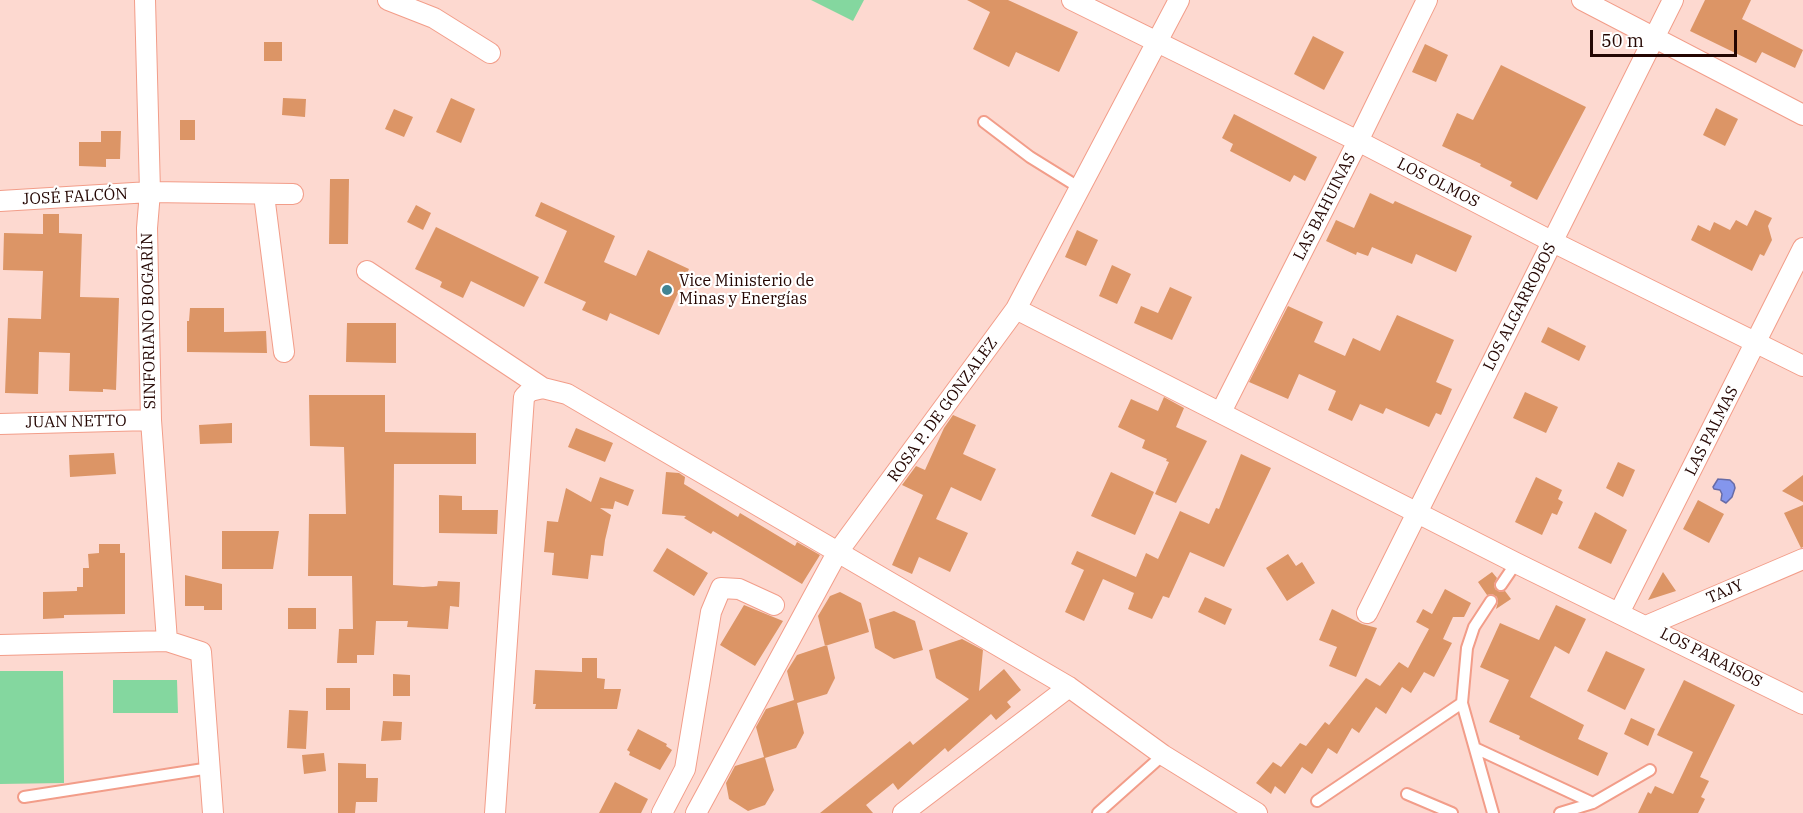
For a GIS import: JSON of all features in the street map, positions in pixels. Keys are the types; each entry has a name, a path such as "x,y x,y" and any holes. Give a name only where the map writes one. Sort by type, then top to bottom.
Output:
{"street":[{"name":"SINFORIANO BOGARÍN","path":"146,0 151,420 167,641"},
{"path":"388,0 434,18 490,53"},
{"name":"LOS OLMOS","path":"1072,0 1358,141 1553,242 1803,366"},
{"name":"ROSA P. DE GONZALEZ","path":"696,813 837,553 1016,309 1179,0"},
{"name":"LAS BAHUINAS","path":"1221,412 1427,0"},
{"path":"1581,0 1803,115"},
{"name":"LOS ALGARROBOS","path":"1367,614 1673,0"},
{"name":"JOSÉ FALCÓN","path":"0,201 150,192 293,194"},
{"path":"264,195 284,352"},
{"name":"LAS PALMAS","path":"1619,613 1803,249"},
{"path":"367,272 543,388 567,394 1069,687 1162,755 1257,813"},
{"name":"LOS PARAISOS","path":"1016,309 1516,563 1803,704"},
{"path":"495,813 524,397 530,391 543,388"},
{"name":"JUAN NETTO","path":"0,424 151,420"},
{"name":"TAJY","path":"1646,626 1803,559"},
{"path":"662,813 686,769 711,612 721,588 739,589 774,605"},
{"path":"0,645 167,641 201,652 213,813"},
{"path":"907,812 1069,687"}],"lane":[{"path":"984,122 1030,158 1080,188"},
{"path":"1501,585 1516,563"},
{"path":"1491,601 1474,627 1467,648 1462,703 1493,813"},
{"path":"1317,801 1462,703"},
{"path":"1475,748 1593,803"},
{"path":"1098,813 1162,755"},
{"path":"24,797 210,768"},
{"path":"1560,813 1593,803 1650,770"},
{"path":"1407,794 1452,813"}],"green space":[{"path":"811,0 864,0 853,21"},
{"path":"0,671 63,671 64,783 0,784"},
{"path":"113,680 177,680 178,713 113,713"}],"water":[{"path":"1718,479 1730,480 1734,484 1732,497 1726,503 1721,500 1720,490 1713,487"}],"building":[{"path":"967,0 1008,0 1078,32 1059,72 1016,52 1009,67 973,49 990,12"},
{"path":"1705,0 1751,0 1742,19 1803,50 1795,68 1762,52 1756,63 1690,31"},
{"path":"1313,36 1344,52 1324,90 1294,74"},
{"path":"264,42 282,42 282,61 264,61"},
{"path":"1425,44 1448,55 1436,82 1412,72"},
{"path":"1501,65 1586,107 1537,200 1510,186 1512,182 1480,166 1481,164 1442,146 1457,113 1473,120"},
{"path":"283,98 306,99 305,117 282,115"},
{"path":"451,98 475,109 461,143 436,132"},
{"path":"1716,108 1738,119 1725,146 1703,135"},
{"path":"394,109 413,117 404,137 385,129"},
{"path":"1234,114 1317,157 1305,181 1294,175 1290,182 1230,151 1233,144 1222,138"},
{"path":"180,120 195,120 195,140 180,140"},
{"path":"101,131 121,131 120,159 106,159 106,167 79,166 79,142 101,142"},
{"path":"330,179 349,179 348,244 329,244"},
{"path":"1370,193 1393,204 1395,201 1472,236 1456,272 1416,254 1412,264 1372,247 1368,256 1357,252 1356,255 1326,241 1336,220 1354,228"},
{"path":"541,202 615,236 604,262 636,276 648,250 689,269 659,335 610,313 607,321 582,310 586,302 544,283 567,231 535,216"},
{"path":"416,205 431,213 423,230 407,222"},
{"path":"1755,210 1772,218 1768,226 1772,240 1764,256 1760,254 1752,271 1691,240 1698,225 1710,231 1714,222 1730,230 1736,220 1747,226"},
{"path":"43,214 59,214 59,233 82,234 80,297 119,298 116,390 69,391 70,353 39,352 38,394 5,393 8,318 41,319 43,271 3,270 4,233 43,234"},
{"path":"436,227 539,277 524,307 471,281 463,298 440,287 442,282 439,280 415,269"},
{"path":"1077,230 1098,240 1086,266 1065,257"},
{"path":"1112,265 1131,274 1117,304 1099,296"},
{"path":"1170,287 1192,297 1172,340 1134,323 1141,306 1158,313"},
{"path":"1288,306 1323,322 1314,342 1345,356 1353,338 1380,351 1397,315 1454,340 1436,382 1452,389 1441,415 1436,413 1429,427 1386,408 1383,414 1360,404 1352,421 1328,410 1336,391 1299,374 1288,399 1249,382"},
{"path":"190,308 224,308 224,332 266,331 267,353 187,352 187,321 189,321"},
{"path":"347,323 396,323 396,363 346,362"},
{"path":"1548,327 1586,346 1579,361 1541,342"},
{"path":"1525,392 1558,407 1546,433 1513,418"},
{"path":"309,395 385,395 385,432 476,433 476,464 394,464 393,585 423,587 437,586 438,581 460,582 459,607 450,606 448,629 407,627 408,621 376,621 374,655 357,655 357,663 337,663 339,629 353,629 352,576 308,576 309,514 346,514 344,447 310,446"},
{"path":"1164,397 1184,408 1176,427 1207,441 1176,503 1155,494 1169,462 1166,461 1167,459 1142,448 1145,440 1118,427 1131,399 1158,411"},
{"path":"953,415 976,425 963,454 996,469 981,501 951,487 936,519 968,533 950,572 919,557 912,574 892,565 923,495 902,485 916,466 925,470 944,428"},
{"path":"232,423 232,443 200,444 199,425"},
{"path":"576,428 613,443 605,462 568,447"},
{"path":"114,453 116,474 70,477 69,455"},
{"path":"1241,454 1271,468 1224,567 1190,552 1169,598 1163,596 1152,619 1128,609 1134,593 1103,579 1084,621 1065,612 1084,570 1071,564 1077,551 1136,577 1146,553 1158,559 1180,511 1209,524 1216,508 1219,509"},
{"path":"1618,462 1635,470 1623,497 1606,488"},
{"path":"666,472 679,473 685,477 684,484 738,517 740,513 795,546 797,542 820,555 802,584 713,531 711,534 684,518 686,516 662,514"},
{"path":"1111,472 1154,492 1135,535 1091,516"},
{"path":"1803,475 1803,502 1782,491"},
{"path":"600,477 634,490 628,506 615,501 613,509 600,508 611,515 603,556 591,555 588,579 552,575 554,553 544,552 547,521 558,522 566,488 591,502"},
{"path":"1536,477 1562,490 1558,499 1563,502 1557,515 1552,513 1542,535 1515,522"},
{"path":"439,495 462,496 462,510 498,510 497,534 439,533"},
{"path":"1698,500 1724,514 1709,543 1683,529"},
{"path":"1803,505 1803,547 1801,548 1784,513"},
{"path":"1595,512 1627,530 1611,564 1578,548"},
{"path":"222,531 279,531 273,569 222,569"},
{"path":"99,544 120,544 120,553 125,553 125,614 64,615 64,618 43,619 43,592 77,591 77,587 83,587 83,568 89,568 88,554 99,553"},
{"path":"667,548 708,573 694,596 653,571"},
{"path":"1288,554 1296,566 1302,562 1315,583 1287,601 1266,568"},
{"path":"1492,572 1497,578 1494,584 1495,589 1500,592 1505,591 1511,599 1496,609 1497,597 1492,594 1487,595 1478,582"},
{"path":"1663,572 1676,591 1648,600"},
{"path":"185,575 222,584 222,610 204,610 204,606 185,606"},
{"path":"1445,589 1471,603 1464,617 1453,617 1443,639 1452,643 1434,677 1424,672 1411,693 1402,687 1386,714 1376,707 1359,733 1352,728 1337,754 1328,748 1312,774 1302,767 1285,794 1275,786 1271,794 1256,783 1273,762 1281,767 1300,743 1306,746 1325,722 1329,725 1366,678 1380,686 1399,662 1408,668 1429,629 1416,622 1423,609 1432,614"},
{"path":"840,592 861,603 869,632 825,646 818,616 830,596"},
{"path":"1205,597 1232,609 1225,625 1198,612"},
{"path":"744,605 783,621 755,666 720,645"},
{"path":"1556,605 1586,619 1569,654 1555,646 1530,697 1584,725 1578,739 1608,753 1598,776 1519,739 1520,736 1489,722 1509,680 1480,667 1500,623 1539,640"},
{"path":"288,608 316,608 316,629 288,629"},
{"path":"1332,609 1362,624 1377,628 1356,677 1329,666 1337,647 1319,640"},
{"path":"894,611 915,621 923,650 894,659 875,648 869,619"},
{"path":"962,639 983,650 979,691 1004,669 1021,690 1007,702 1011,707 996,720 991,714 948,752 945,748 898,790 893,783 866,805 873,813 820,813 910,741 913,745 969,699 936,678 929,650"},
{"path":"827,645 835,678 827,694 797,703 804,733 796,748 765,758 774,790 765,805 748,811 729,799 726,783 735,766 764,757 756,727 766,709 794,700 787,671 797,655"},
{"path":"1606,651 1645,669 1625,710 1587,691"},
{"path":"582,658 597,658 597,678 605,679 604,689 621,689 617,709 535,709 536,704 533,704 535,670 582,672"},
{"path":"393,674 410,675 410,696 393,696"},
{"path":"1684,680 1735,705 1700,777 1709,781 1701,797 1705,799 1698,813 1638,813 1648,792 1651,794 1655,786 1673,794 1693,752 1657,735"},
{"path":"326,688 350,688 350,710 326,710"},
{"path":"289,710 308,711 306,749 287,748"},
{"path":"1631,718 1655,729 1648,746 1624,734"},
{"path":"383,721 402,722 401,740 381,741"},
{"path":"638,729 667,744 666,746 672,750 660,770 629,755 630,752 627,750"},
{"path":"324,753 326,771 304,774 302,755"},
{"path":"338,763 366,764 366,778 378,778 377,802 356,802 355,813 338,813"},
{"path":"615,782 648,799 641,813 599,813"}],"place":[{"name":"Vice Ministerio de Minas y Energías","path":"667,290"}]}
